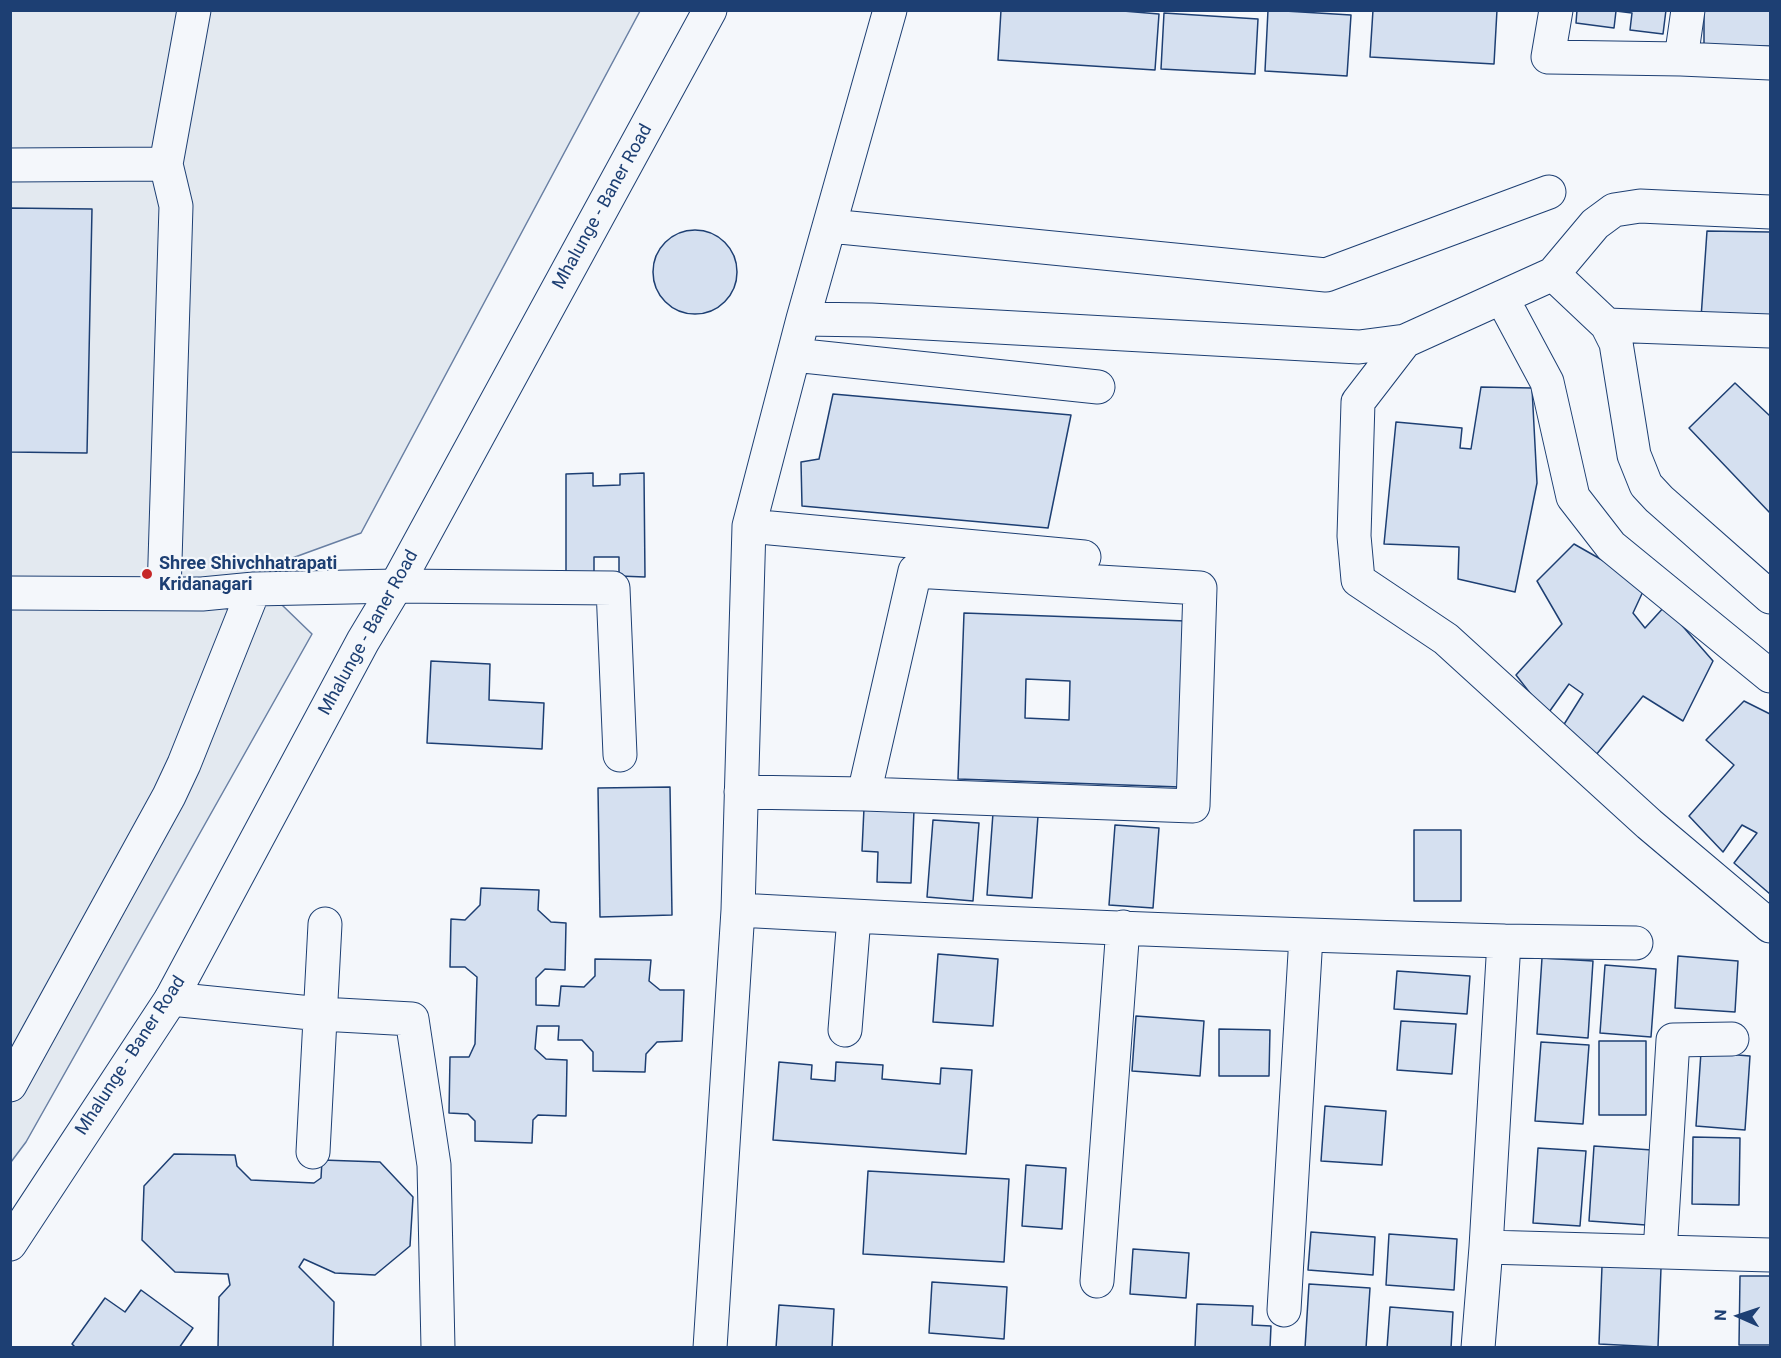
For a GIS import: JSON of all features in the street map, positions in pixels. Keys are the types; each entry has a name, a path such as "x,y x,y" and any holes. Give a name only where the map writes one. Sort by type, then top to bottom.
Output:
{"street":[{"path":"164,593 176,206 166,164 195,10"},
{"name":"Mhalunge - Baner Road","path":"10,1244 171,999 363,641 396,586 710,10"},
{"path":"711,1347 738,910 749,526 803,320 890,10"},
{"path":"1556,10 1548,57 1770,63"},
{"path":"1681,59 1688,10"},
{"path":"10,165 166,164"},
{"path":"830,226 1326,275 1550,192"},
{"path":"803,320 871,320 1359,347 1405,341 1553,274 1595,224 1614,210 1640,206 1770,212"},
{"path":"1553,274 1607,325 1616,344 1634,455 1646,485 1770,597"},
{"path":"1502,298 1547,382 1573,496 1611,546 1770,676"},
{"path":"1607,325 1770,331"},
{"path":"1405,341 1358,402 1354,536 1358,580 1446,639 1649,824 1770,926"},
{"path":"794,355 1098,387"},
{"path":"749,526 1084,556"},
{"path":"741,792 864,794 1193,806 1200,588 915,571 864,794"},
{"path":"10,593 202,594 254,589 396,586 613,588 620,755"},
{"path":"10,1085 169,796 254,589"},
{"path":"738,910 1306,936 1636,943"},
{"path":"845,1030 854,917"},
{"path":"313,1152 325,924"},
{"path":"1097,1281 1123,927"},
{"path":"1284,1310 1306,936"},
{"path":"1478,1347 1504,941"},
{"path":"171,999 321,1014 412,1019 434,1165 438,1347"},
{"path":"1660,1252 1673,1040 1732,1040"},
{"path":"1486,1247 1770,1255"}],"shaded area":[{"name":"Shree Shivchhatrapati Kridanagari","path":"11,11 640,11 361,533 284,561 282,605 312,634 26,1142 11,1162"}],"building":[{"path":"1001,10 1111,10 1159,14 1155,70 998,60"},
{"path":"1268,10 1351,15 1347,76 1265,71"},
{"path":"1373,10 1497,10 1494,64 1370,57"},
{"path":"1577,10 1666,10 1663,34 1630,30 1632,13 1616,11 1614,28 1576,23"},
{"path":"1704,10 1770,10 1770,46 1704,47"},
{"path":"1164,13 1258,19 1255,74 1161,69"},
{"path":"10,208 92,209 87,453 10,452"},
{"path":"695,230 711,233 725,242 734,256 737,272 734,288 725,302 711,311 695,314 679,311 665,302 656,288 653,272 656,256 665,242 679,233"},
{"path":"1707,231 1770,232 1770,317 1701,318"},
{"path":"1735,383 1770,416 1770,513 1689,428"},
{"path":"1481,387 1532,388 1537,483 1515,592 1458,579 1459,547 1384,544 1396,422 1462,428 1460,448 1471,449"},
{"path":"833,394 1071,415 1048,528 802,506 801,462 819,459"},
{"path":"593,473 593,486 620,485 620,474 644,473 645,577 619,576 619,557 594,557 594,577 566,577 566,474"},
{"path":"1574,544 1646,585 1633,613 1645,628 1665,606 1713,661 1683,721 1643,696 1596,755 1563,726 1583,694 1569,684 1547,715 1516,675 1562,624 1537,581"},
{"path":"964,613 1186,621 1180,787 958,779","holes":["1026,679 1070,681 1069,720 1025,718"]},
{"path":"431,661 490,664 489,700 544,703 542,749 427,743"},
{"path":"1744,701 1770,714 1770,894 1734,863 1757,833 1742,825 1723,852 1689,816 1734,765 1706,740"},
{"path":"670,787 672,915 600,917 598,788"},
{"path":"864,808 914,810 911,883 877,882 878,852 862,851"},
{"path":"993,813 1038,816 1032,898 987,895"},
{"path":"933,820 979,823 973,901 927,897"},
{"path":"1115,825 1159,828 1153,908 1109,905"},
{"path":"1414,830 1461,830 1461,901 1414,901"},
{"path":"481,888 539,890 538,910 551,922 566,923 565,970 545,969 536,978 536,1005 559,1006 561,986 584,987 595,976 595,959 651,960 649,981 660,990 684,990 682,1041 657,1042 646,1054 645,1072 593,1071 593,1052 582,1040 558,1040 559,1026 537,1026 535,1049 546,1059 567,1060 566,1116 538,1115 533,1120 532,1143 475,1141 475,1121 468,1114 449,1113 450,1057 469,1057 475,1044 477,977 465,967 450,967 451,919 465,920 480,905"},
{"path":"938,954 998,959 993,1026 933,1022"},
{"path":"1678,956 1738,961 1735,1012 1675,1008"},
{"path":"1542,958 1593,961 1588,1038 1537,1034"},
{"path":"1605,965 1656,969 1651,1037 1600,1033"},
{"path":"1397,971 1470,976 1467,1014 1394,1009"},
{"path":"1136,1016 1204,1021 1200,1076 1132,1071"},
{"path":"1401,1021 1456,1024 1452,1074 1397,1070"},
{"path":"1219,1029 1270,1030 1269,1076 1219,1076"},
{"path":"1599,1041 1646,1041 1646,1115 1599,1115"},
{"path":"1541,1042 1589,1045 1583,1124 1535,1121"},
{"path":"1701,1052 1750,1056 1745,1130 1696,1126"},
{"path":"779,1062 812,1065 811,1079 835,1081 836,1062 883,1065 882,1079 940,1084 941,1068 972,1070 966,1154 773,1140"},
{"path":"1325,1106 1386,1111 1382,1165 1321,1161"},
{"path":"1693,1137 1740,1138 1739,1205 1692,1204"},
{"path":"1594,1146 1652,1150 1646,1225 1589,1221"},
{"path":"1538,1148 1586,1151 1580,1226 1533,1223"},
{"path":"174,1154 235,1155 237,1166 251,1180 314,1183 321,1178 322,1160 380,1162 413,1197 410,1246 375,1275 335,1273 304,1259 299,1267 334,1302 333,1348 218,1348 219,1297 230,1285 228,1274 175,1272 142,1240 144,1186"},
{"path":"1026,1165 1066,1168 1062,1229 1022,1226"},
{"path":"868,1171 1009,1179 1004,1262 863,1254"},
{"path":"1311,1232 1375,1237 1373,1275 1308,1270"},
{"path":"1389,1234 1457,1239 1454,1290 1386,1285"},
{"path":"1133,1249 1189,1253 1186,1298 1130,1294"},
{"path":"1602,1266 1661,1268 1658,1347 1599,1344"},
{"path":"1740,1276 1770,1276 1770,1345 1739,1345"},
{"path":"932,1282 1007,1287 1004,1339 929,1333"},
{"path":"1309,1284 1370,1288 1366,1348 1305,1348"},
{"path":"141,1290 193,1328 179,1348 76,1348 72,1344 105,1298 125,1312"},
{"path":"1197,1304 1253,1306 1252,1325 1271,1326 1270,1348 1195,1348"},
{"path":"779,1305 834,1309 832,1348 776,1348"},
{"path":"1390,1307 1453,1312 1451,1348 1387,1348"}],"place":[{"name":"Shree Shivchhatrapati Kridanagari","path":"147,574"}]}
